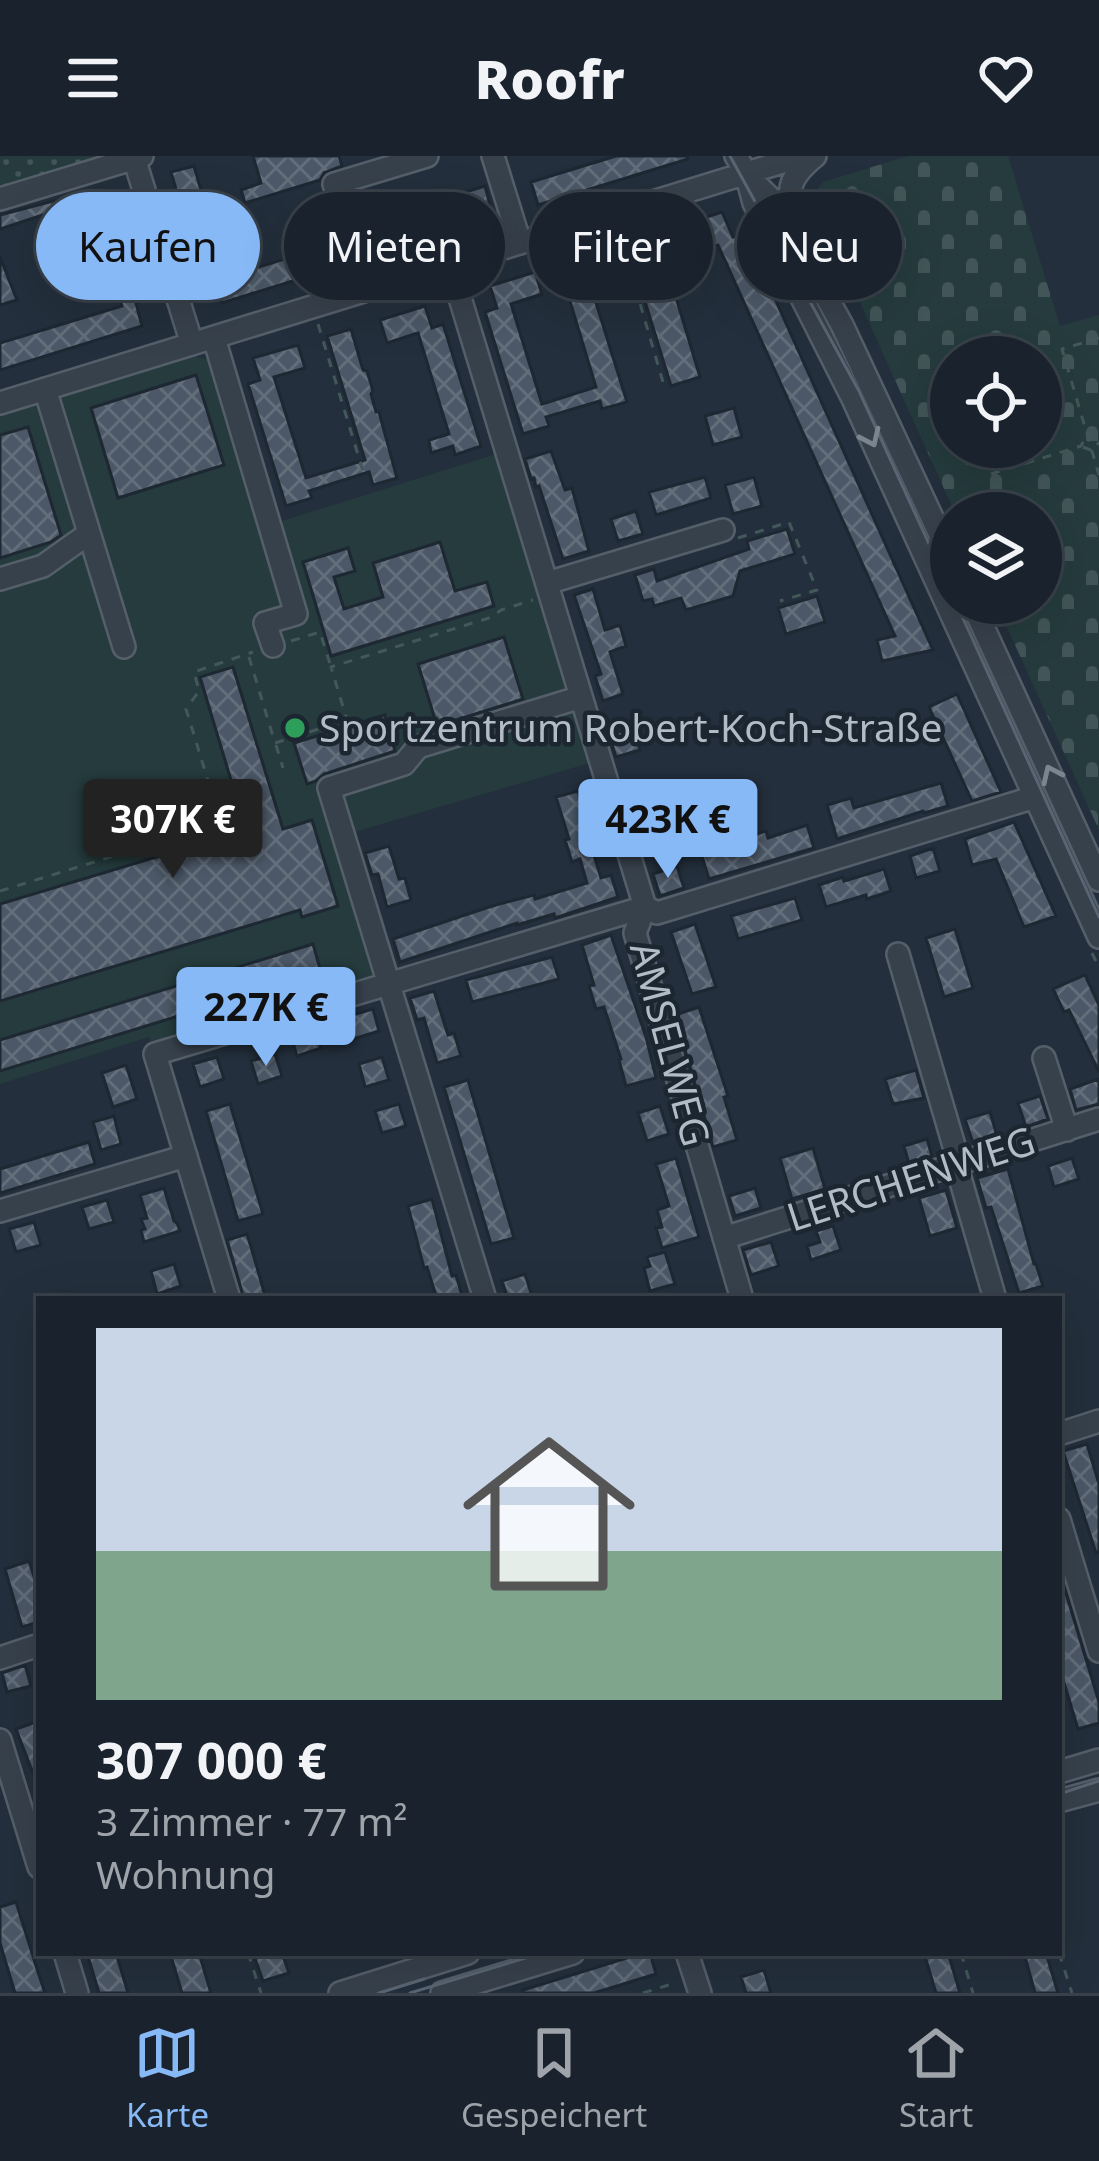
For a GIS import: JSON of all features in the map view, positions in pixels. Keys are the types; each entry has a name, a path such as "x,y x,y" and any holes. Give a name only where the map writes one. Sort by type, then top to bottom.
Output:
{"street":[{"path":"336,192 334,184 427,156"},
{"path":"493,156 520,243"},
{"path":"672,192 741,165 802,156"},
{"path":"815,156 793,178 790,200 834,284 838,318"},
{"path":"0,199 138,157 296,614 265,623 273,646"},
{"path":"741,165 774,202 838,318 930,513"},
{"path":"741,165 754,203 853,399 1099,937"},
{"path":"505,248 529,240"},
{"path":"0,403 334,300"},
{"name":"AMSELWEG","path":"461,300 645,907 635,933 741,1296"},
{"path":"45,389 124,647"},
{"path":"548,589 723,530"},
{"path":"0,579 43,566 88,535"},
{"path":"982,624 1099,880"},
{"path":"484,1296 329,788 404,764 418,747 581,697"},
{"path":"229,1296 155,1054 645,907 657,913 1035,797"},
{"path":"898,954 993,1296"},
{"path":"1044,1058 1067,1130"},
{"name":"LERCHENWEG","path":"724,1238 1099,1119"},
{"path":"0,1211 186,1156"},
{"path":"1062,1433 1099,1421"},
{"path":"1062,1529 1099,1652"},
{"path":"0,1658 36,1646"},
{"path":"0,1740 36,1857"},
{"path":"1062,1771 1099,1760"},
{"path":"1062,1800 1099,1790"},
{"path":"66,1956 77,1993"},
{"path":"340,1993 395,1964 448,1956"},
{"path":"442,1993 563,1956"}],"path":[{"path":"639,300 665,388"},
{"path":"312,307 363,471"},
{"path":"1099,338 1062,349 1099,475"},
{"path":"1088,433 1099,441 1094,451"},
{"path":"1081,446 1088,433"},
{"path":"991,474 1081,446 1094,451"},
{"path":"723,530 735,539 789,522 817,590 780,602"},
{"path":"331,667 492,617 548,589"},
{"path":"0,891 221,823 186,709 199,691 194,672 320,632 347,720 275,743"},
{"path":"248,656 283,768"},
{"path":"249,1956 261,1993"},
{"path":"962,1956 973,1993"},
{"path":"1060,1956 1072,1993"},
{"path":"643,1993 698,1984"}],"green space":[{"path":"0,156 124,156 0,195"},
{"path":"908,156 1008,156 1060,326 1099,315 1099,830 1006,624 1062,624 1062,492 946,492 935,468 1062,468 1062,336 930,336 930,458 859,300 902,300 902,192 815,192 823,182"},
{"name":"Sportzentrum Robert-Koch-Straße","path":"194,356 210,360 269,525 506,451 600,760 344,835 388,983 155,1054 149,1037 0,1084 0,415"}],"building":[{"path":"253,156 339,156 342,166 324,173 320,180 260,198 260,192 242,192 261,183"},
{"path":"616,156 688,159 580,192 534,192 531,182"},
{"path":"194,166 201,192 177,192 171,172"},
{"path":"36,205 36,217 0,229 0,215"},
{"path":"722,212 733,237 737,235 737,287 718,245 713,247 713,215"},
{"path":"0,257 17,300 0,305"},
{"path":"284,259 284,284 260,291 260,267"},
{"path":"529,274 529,298 511,304 542,404 596,387 570,300 595,300 627,402 602,409 600,401 546,417 549,426 523,434 485,312 497,308 494,300 505,300 505,281"},
{"path":"120,300 146,300 136,303 142,326 0,370 0,343 122,306"},
{"path":"645,300 677,300 700,377 671,386"},
{"path":"743,300 776,300 933,650 882,661 877,640 895,636"},
{"path":"425,306 432,328 443,324 481,446 455,455 453,446 431,453 429,440 449,434 418,333 387,343 380,320"},
{"path":"351,329 397,478 373,485 369,472 309,491 312,498 286,506 248,384 260,380 253,358 298,345 305,368 274,377 306,478 365,460 327,336"},
{"path":"196,375 224,465 118,498 91,408"},
{"path":"734,408 742,437 713,445 705,416"},
{"path":"28,427 61,535 0,558 0,435"},
{"path":"551,451 565,490 572,488 589,551 563,559 525,459"},
{"path":"705,477 711,498 656,515 649,492"},
{"path":"754,477 762,506 733,514 725,485"},
{"path":"636,511 643,534 618,541 611,519"},
{"path":"787,529 795,554 740,571 733,596 686,610 681,598 654,606 652,599 643,601 635,575 654,569 657,581 749,549 747,541"},
{"path":"440,542 455,591 487,582 494,606 331,656 303,562 348,548 355,571 334,577 344,609 383,597 373,563"},
{"path":"593,589 605,630 620,625 626,646 610,652 623,694 603,701 595,676 601,674 574,595"},
{"path":"817,596 825,622 786,634 778,608"},
{"path":"504,637 523,699 437,726 418,664"},
{"path":"233,667 283,829 312,820 338,906 302,917 300,910 0,1001 0,904 246,830 200,677"},
{"path":"957,694 1001,792 972,801 929,707"},
{"path":"385,715 395,751 307,784 294,743"},
{"path":"633,727 640,750 616,757 609,735"},
{"path":"941,783 948,806 837,839 827,805 851,798 854,808"},
{"path":"578,791 601,878 611,875 618,897 555,918 554,914 517,923 400,962 393,939 492,906 587,883 580,859 572,862 556,797"},
{"path":"651,802 658,824 638,831 631,809"},
{"path":"1014,822 1056,916 1024,927 996,859 972,865 965,839"},
{"path":"807,825 814,848 709,879 699,847 766,831 768,838"},
{"path":"389,846 411,900 387,907 378,874 372,875 365,853"},
{"path":"933,848 940,871 916,878 910,856"},
{"path":"677,866 684,888 660,896 653,874"},
{"path":"884,869 891,891 826,907 819,885"},
{"path":"795,898 802,920 738,939 731,916"},
{"path":"695,924 716,987 692,994 671,932"},
{"path":"955,929 973,988 944,997 926,938"},
{"path":"611,935 656,1078 626,1086 604,1007 596,1009 582,945"},
{"path":"313,944 321,972 0,1071 0,1040"},
{"path":"552,957 559,979 472,1002 466,980"},
{"path":"1085,975 1099,1005 1099,1072 1069,1010 1064,1012 1053,989"},
{"path":"434,991 448,1035 454,1033 461,1056 437,1063 424,1018 417,1020 410,998"},
{"path":"699,1007 737,1140 713,1147 675,1015"},
{"path":"373,1009 379,1031 344,1042 338,1019"},
{"path":"314,1026 321,1048 297,1056 290,1033"},
{"path":"275,1054 282,1076 258,1084 251,1061"},
{"path":"217,1057 224,1079 200,1087 193,1064"},
{"path":"382,1057 389,1080 365,1087 359,1064"},
{"path":"126,1065 137,1099 113,1107 102,1073"},
{"path":"916,1070 924,1098 893,1104 885,1079"},
{"path":"1099,1079 1099,1104 1076,1110 1070,1089"},
{"path":"468,1080 514,1238 491,1244 444,1087"},
{"path":"1040,1096 1048,1119 1026,1127 1018,1103"},
{"path":"230,1104 263,1214 238,1221 206,1111"},
{"path":"399,1104 406,1126 382,1133 375,1111"},
{"path":"660,1106 669,1134 647,1141 638,1113"},
{"path":"990,1112 997,1136 973,1143 965,1119"},
{"path":"114,1116 121,1144 101,1150 93,1122"},
{"path":"927,1139 932,1156 909,1164 904,1146"},
{"path":"89,1142 95,1164 0,1193 0,1169"},
{"path":"813,1148 825,1189 792,1199 780,1158"},
{"path":"676,1158 699,1237 662,1248 657,1210 669,1206 656,1164"},
{"path":"1072,1158 1079,1179 1054,1187 1048,1166"},
{"path":"1008,1169 1043,1286 1019,1293 977,1178"},
{"path":"164,1188 180,1231 144,1242 141,1219 147,1218 140,1195"},
{"path":"755,1188 761,1208 735,1216 729,1196"},
{"path":"946,1190 957,1228 930,1236 919,1198"},
{"path":"432,1199 452,1276 456,1275 462,1296 436,1296 408,1206"},
{"path":"107,1200 114,1222 89,1229 82,1207"},
{"path":"34,1222 41,1245 16,1252 9,1229"},
{"path":"833,1226 841,1250 811,1260 807,1246 820,1242 816,1231"},
{"path":"247,1234 265,1296 243,1296 227,1240"},
{"path":"771,1242 779,1266 751,1275 743,1250"},
{"path":"665,1252 675,1284 650,1291 644,1268 650,1266 647,1257"},
{"path":"174,1264 181,1286 157,1294 151,1271"},
{"path":"525,1274 532,1296 507,1296 502,1281"},
{"path":"1087,1444 1099,1484 1096,1553 1063,1451"},
{"path":"29,1561 36,1583 36,1623 22,1627 5,1569"},
{"path":"1062,1580 1099,1702 1099,1723 1078,1729 1062,1676"},
{"path":"25,1665 31,1686 7,1692 2,1673"},
{"path":"36,1722 36,1781 16,1729"},
{"path":"16,1902 45,1993 15,1993 0,1943 0,1907"},
{"path":"88,1956 117,1956 128,1993 99,1993"},
{"path":"171,1956 200,1956 211,1993 182,1993"},
{"path":"254,1956 283,1956 289,1973 263,1981"},
{"path":"633,1956 651,1956 656,1974 594,1993 523,1990"},
{"path":"925,1956 949,1956 960,1993 936,1993"},
{"path":"1025,1956 1047,1956 1058,1993 1035,1993"},
{"path":"764,1970 771,1993 746,1993 741,1977"}],"tram line":[{"path":"730,156 859,391 930,546"},
{"path":"966,624 1099,917"},
{"path":"1062,1793 1099,1781"},
{"path":"410,1993 532,1956"},
{"path":"379,1993 424,1979"}],"place":[{"name":"Sportzentrum Robert-Koch-Straße","path":"295,728"}]}
